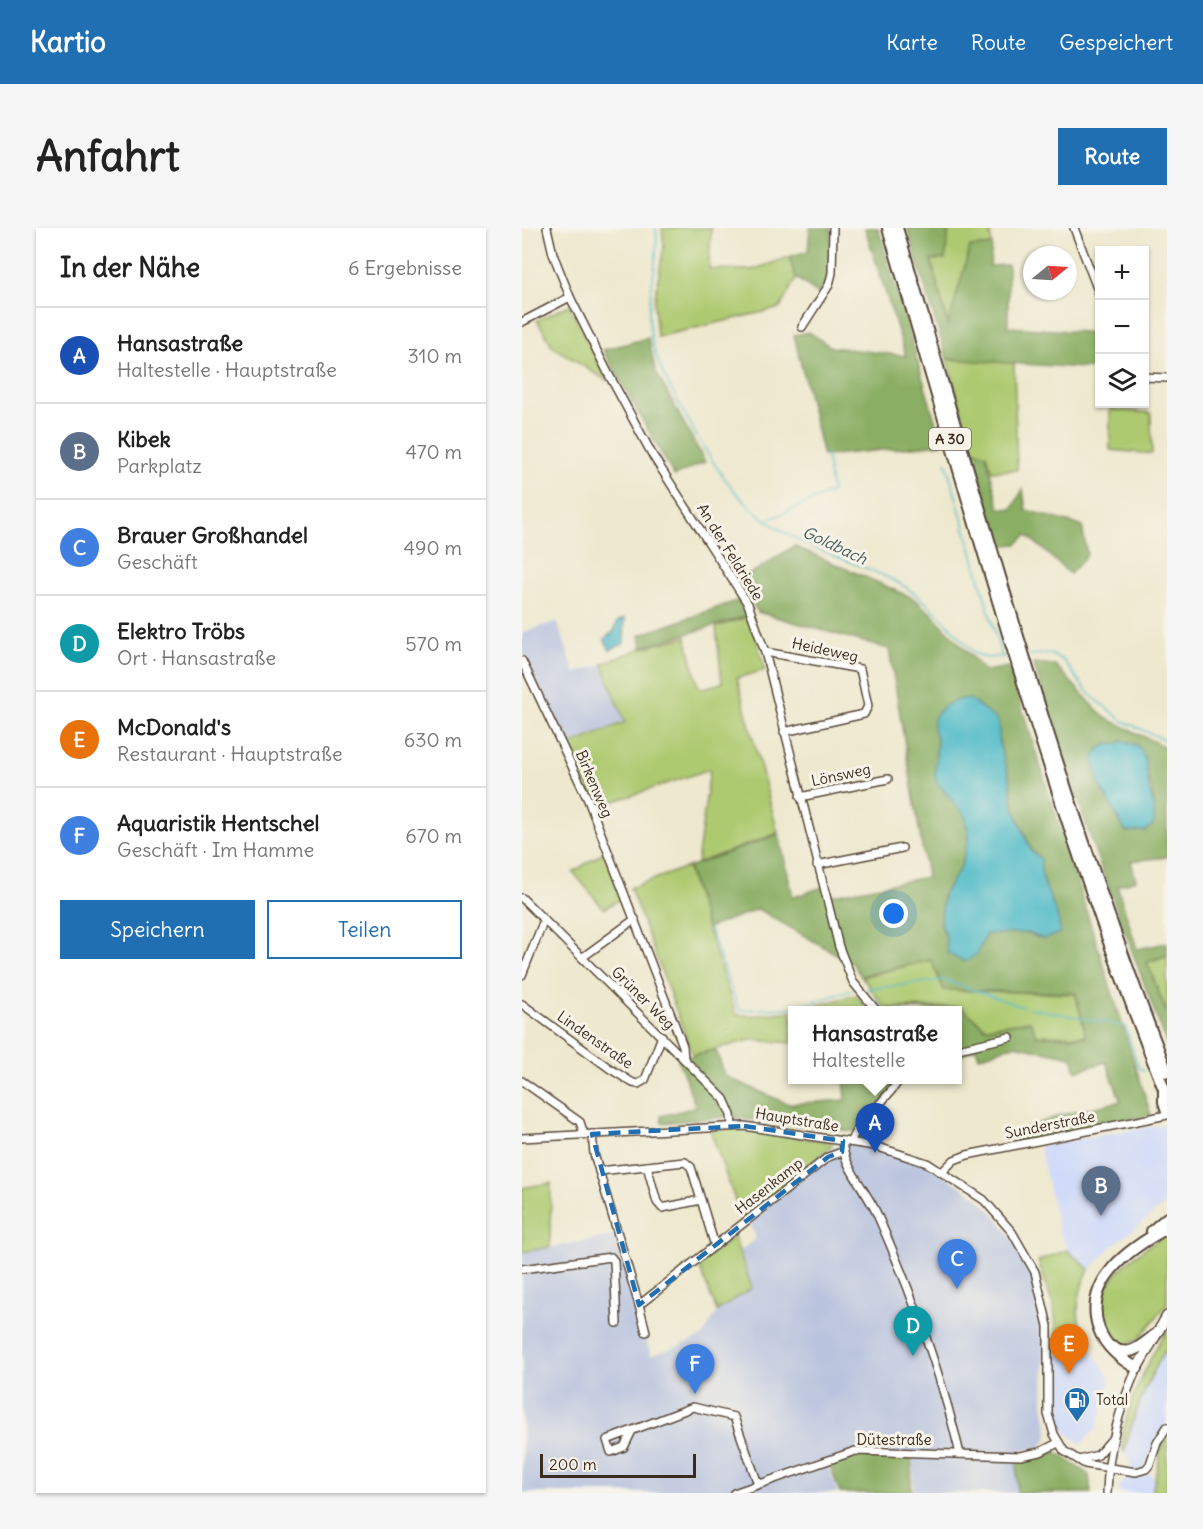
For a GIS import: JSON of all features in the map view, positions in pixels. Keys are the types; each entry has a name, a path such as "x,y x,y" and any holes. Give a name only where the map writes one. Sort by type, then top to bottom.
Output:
{"highway":[{"name":"A 30","path":"888,228 1094,900 1166,1094"},
{"name":"A 30","path":"897,228 1017,650"},
{"name":"A 30","path":"1021,663 1101,896 1167,1072"},
{"path":"1166,1094 1164,1102 1167,1113"},
{"path":"1137,1368 1113,1351 1101,1337 1096,1321 1097,1292 1104,1278 1167,1218"},
{"path":"1140,1244 1167,1228"},
{"path":"1101,1337 1114,1349 1126,1352 1132,1351 1155,1335"}],"main road":[{"path":"1137,1368 1167,1316"}],"street":[{"name":"An der Feldriede","path":"547,228 553,254 570,297 653,456 748,604 765,652 817,865 845,968 872,1006"},
{"path":"802,327 829,285 832,273 833,228"},
{"path":"1074,228 1095,283"},
{"path":"522,322 570,297"},
{"path":"1149,377 1167,378"},
{"name":"Heideweg","path":"765,652 860,669 867,706 864,714 784,732"},
{"name":"Birkenweg","path":"522,661 588,800 683,1046 684,1059"},
{"name":"Lönsweg","path":"800,797 888,779"},
{"path":"817,865 902,848"},
{"name":"Grüner Weg","path":"522,898 727,1103 732,1126"},
{"path":"522,975 544,920"},
{"path":"583,957 635,920"},
{"name":"Lindenstraße","path":"522,1004 633,1083 638,1084 645,1080 662,1036"},
{"path":"962,1048 1010,1037"},
{"path":"522,1081 580,1122 588,1134 646,1332"},
{"path":"897,1084 885,1102 856,1130 842,1152 868,1196 893,1250 940,1382 960,1455"},
{"name":"Sunderstraße","path":"943,1172 954,1160 967,1155 1154,1118 1167,1113"},
{"name":"Hauptstraße","path":"522,1138 732,1126 770,1129 908,1155 943,1172 973,1191 995,1212 1020,1243 1035,1272 1048,1326 1046,1403 1050,1423 1058,1443 1071,1457 1085,1464 1136,1473 1146,1469 1167,1427"},
{"name":"Hasenkamp","path":"639,1305 828,1157 842,1152"},
{"path":"599,1170 685,1162 691,1167 715,1246"},
{"path":"647,1166 657,1202 662,1208 701,1200"},
{"path":"522,1269 611,1257 615,1261 617,1323"},
{"path":"1107,1493 1112,1438 1120,1407 1137,1368"},
{"path":"632,1431 693,1407 734,1417 758,1484"},
{"path":"1071,1457 1079,1460 1092,1459 1112,1438"},
{"name":"Dütestraße","path":"734,1493 855,1451 1030,1456 1058,1443"}],"highlighted area":[{"path":"744,1126 843,1141 842,1152 828,1157 639,1305 592,1134"}],"shaded area":[{"path":"557,621 575,673 601,665 624,721 565,746 522,651 522,633"},
{"path":"1166,1124 1167,1203 1111,1247 1090,1270 1081,1289 1079,1306 1081,1326 1088,1345 1109,1376 1110,1382 1097,1428 1083,1442 1083,1446 1062,1429 1056,1412 1054,1392 1057,1341 1053,1307 1037,1261 1067,1249 1059,1231 1039,1146"},
{"path":"846,1142 924,1163 976,1196 998,1219 1016,1244 1033,1277 1045,1326 1043,1403 1048,1432 1047,1439 1039,1448 1017,1450 1016,1493 913,1493 914,1454 855,1453 826,1462 838,1493 522,1493 522,1253 612,1236 617,1239 651,1356 702,1337 717,1312 752,1288 740,1251 756,1239 748,1215 827,1152"},
{"path":"1167,1348 1167,1422 1144,1467 1154,1479 1152,1493 1120,1493 1119,1486 1130,1474 1130,1462 1124,1452 1134,1413 1145,1386"}],"green space":[{"path":"662,228 711,228 709,269 752,270 789,257 796,278 780,308 657,337 654,303 664,246"},
{"path":"810,228 831,228 830,271 819,294 796,278 789,257 808,251"},
{"path":"865,228 878,228 942,444 823,456 794,335 809,332 831,347 906,356"},
{"path":"907,228 949,228 945,259 931,260 948,325 970,247 992,245 990,266 1008,265 1008,327 1095,333 1095,369 947,359"},
{"path":"949,228 989,228 992,245 970,247 949,327 931,260 945,259"},
{"path":"569,305 607,381 553,347 537,320"},
{"path":"648,338 656,372 705,462 674,476 603,350"},
{"path":"947,359 1014,363 1017,470 992,471 986,454 972,450"},
{"path":"1110,409 1151,413 1152,454 1110,450"},
{"path":"972,450 986,454 999,508 1012,509 1023,489 1026,510 1082,526 1087,555 1070,574 1027,535 1017,544 1004,545 998,542"},
{"path":"794,546 913,598 932,614 985,671 1009,667 1151,1115 1013,1143 1027,1128 1058,1116 1121,1101 1106,1062 1076,1071 1072,1057 1014,1045 979,1057 976,1048 962,1054 962,1008 985,1028 1030,1021 1037,1036 1086,1037 1076,993 944,990 931,960 861,976 852,963 758,909 707,928 688,867 779,834 793,897 823,887 828,896 927,877 889,649 758,612 739,581","holes":["990,716 998,721 1000,747 1010,780 1013,806 1032,851 1041,859 1040,869 1060,928 1038,938 1029,933 986,934 981,946 948,949 941,925 943,896 961,867 969,837 965,815 935,775 937,738"]},
{"path":"742,599 751,615 642,647 640,635"},
{"path":"751,616 765,670 737,678 778,833 697,863 710,769 597,807 568,746 625,722 602,664 642,648 686,637 699,689 722,683 716,627"},
{"path":"1033,663 1055,665 1104,717 1167,748 1167,857 1131,861 1136,880 1117,886 1137,949 1167,943 1167,955 1147,962 1167,1015 1167,1045 1095,851","holes":["1108,743 1131,744 1150,783 1154,808 1126,832 1100,786 1095,763 1098,750"]},
{"path":"604,852 622,898 604,909 573,872"},
{"path":"687,867 736,1014 751,1016 788,1011 788,1043 751,1040 693,1055 630,888"},
{"path":"1167,956 1167,1013 1147,962"},
{"path":"931,960 944,990 1075,994 1086,1036 1037,1035 1030,1021 986,1027 962,1009 962,1006 884,1006 862,977"},
{"path":"856,995 866,1006 813,1006"},
{"path":"716,1050 725,1076 788,1104 846,1100 844,1084 897,1084 859,1132 725,1117 662,1123 661,1116 696,1107 678,1059"},
{"path":"729,1128 831,1142 832,1146 742,1220 710,1130"},
{"path":"551,1183 550,1247 522,1252 522,1188"},
{"path":"1167,1234 1167,1304 1138,1340 1118,1347 1109,1338 1101,1319 1101,1305 1105,1292 1121,1269 1144,1249"},
{"path":"734,1237 752,1288 717,1311 698,1264"},
{"path":"1067,1250 1089,1269 1078,1307 1082,1332 1057,1339 1054,1307 1038,1261"},
{"path":"1167,1329 1167,1354 1164,1352 1144,1391 1124,1452 1122,1441 1136,1390"},
{"path":"1167,1433 1167,1493 1152,1493 1163,1440"},
{"path":"1055,1451 1089,1475 1091,1493 1017,1493 1017,1461"},
{"path":"855,1455 912,1457 911,1493 840,1493 829,1463"}],"water":[{"path":"625,618 624,643 610,650 604,639 614,631 618,621"},
{"path":"962,699 970,699 998,721 1000,747 1010,780 1013,806 1031,851 1041,859 1043,878 1057,914 1060,933 1044,939 1029,933 986,934 977,954 965,962 948,954 945,933 941,925 943,895 961,867 969,837 965,815 937,783 935,775 937,738 933,724 938,712"},
{"path":"1121,741 1137,745 1144,758 1154,812 1153,825 1145,831 1126,832 1100,786 1093,760 1096,752 1102,747 1118,744"}],"waterway":[{"name":"Goldbach","path":"656,228 656,255 649,309 654,348 661,369 700,442 740,497 774,526 794,538 878,573 908,589 938,614 974,653 987,658 1010,656"},
{"path":"768,520 832,492 826,453"},
{"path":"946,462 1002,657"},
{"name":"Goldbach","path":"1030,655 1050,654 1063,660 1089,694 1123,721 1167,741"},
{"path":"709,927 739,1010 788,1008"},
{"path":"868,991 867,989 945,980 1023,1007"},
{"path":"798,1006 853,990"},
{"path":"874,998 880,1006"},
{"path":"1029,1008 1125,1026 1139,1068 1144,1071"}],"place":[{"name":"Hansastraße","path":"875,1153"},
{"name":"Kibek","path":"1101,1216"},
{"name":"Brauer Großhandel","path":"957,1289"},
{"name":"Elektro Tröbs","path":"913,1356"},
{"name":"McDonald's","path":"1069,1374"},
{"name":"Aquaristik Hentschel","path":"695,1394"},
{"name":"Total","path":"1077,1423"}]}
